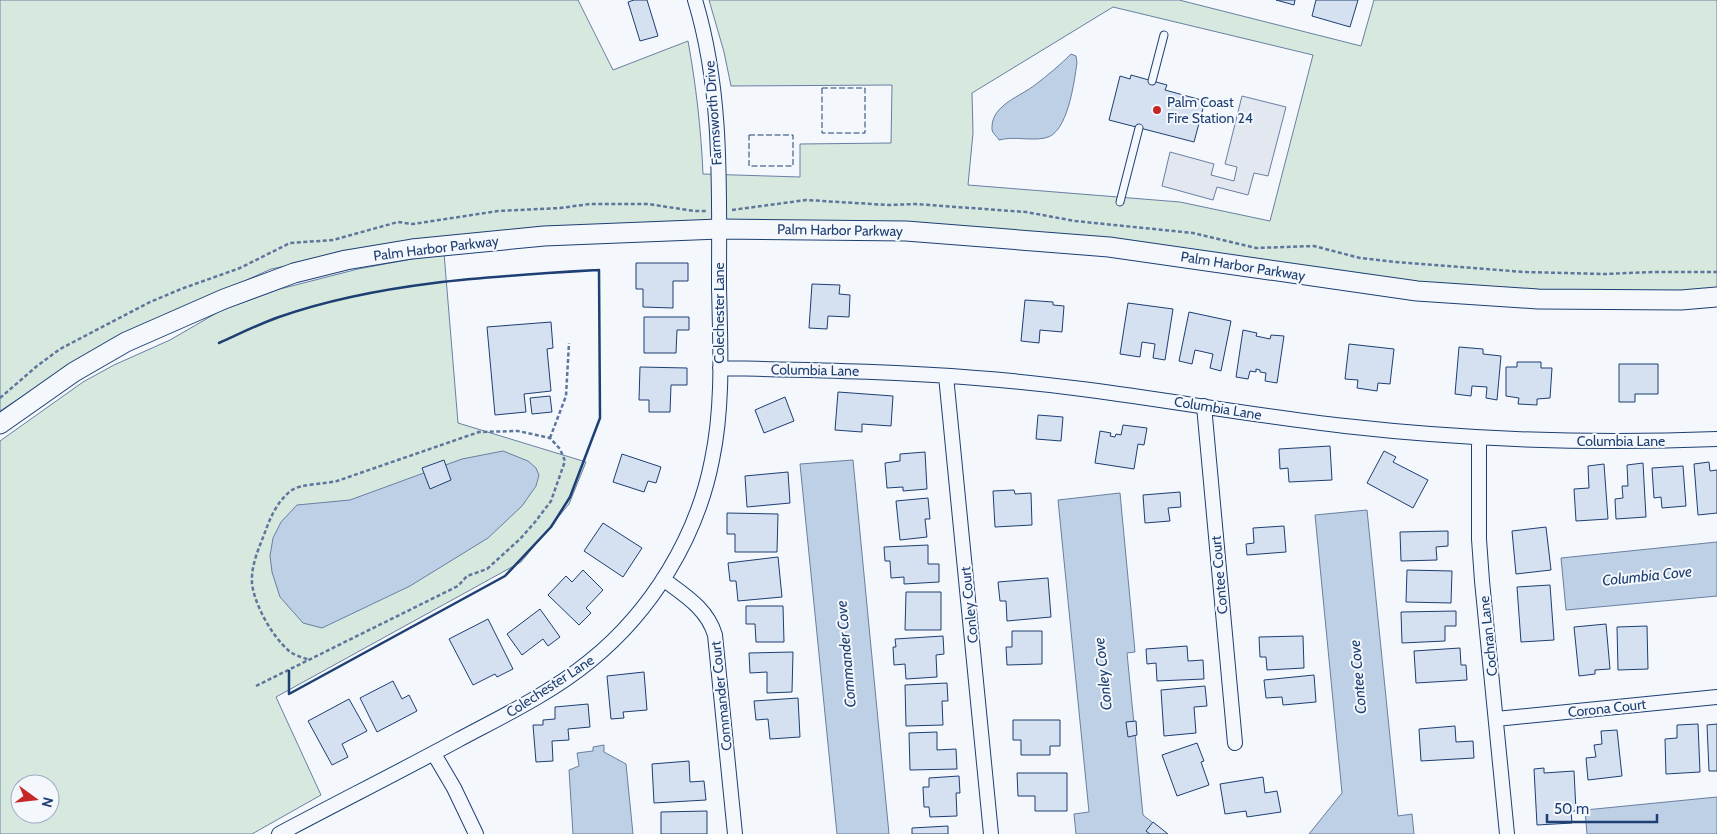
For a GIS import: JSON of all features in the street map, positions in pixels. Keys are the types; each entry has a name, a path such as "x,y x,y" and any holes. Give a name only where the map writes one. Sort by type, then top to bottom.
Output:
{"street":[{"name":"Farmsworth Drive","path":"695,0 710,59 714,91 719,229"},
{"name":"Palm Harbor Parkway","path":"1,420 66,377 126,342 232,296 302,270 375,254 459,243 582,234 719,229 906,231 1086,244 1417,291 1538,299 1681,300 1717,297"},
{"name":"Colechester Lane","path":"279,834 434,754 540,695 589,662 639,613 663,579 691,528 708,479 717,432 720,368 719,229"},
{"name":"Columbia Lane","path":"720,368 864,371 977,378 1083,389 1344,426 1479,438 1621,441 1717,439"},
{"name":"Conley Court","path":"946,376 991,834"},
{"name":"Contee Court","path":"1204,406 1235,743"},
{"name":"Cochran Lane","path":"1479,438 1479,539 1507,834"},
{"name":"Commander Court","path":"663,579 703,611 710,620 715,635 735,834"},
{"name":"Corona Court","path":"1496,720 1717,696"},
{"path":"434,754 454,788 476,834"}],"lane":[{"path":"1152,81 1164,35"},
{"path":"1120,202 1139,128"}],"path":[{"path":"740,210 806,200 915,204 1026,212 1085,222 1193,233 1256,248 1314,246 1360,258 1413,263 1524,272 1604,274 1717,272"},
{"path":"0,398 60,349 150,302"},
{"path":"550,438 566,396 569,343"},
{"path":"256,686 309,660 458,586 467,576 487,569 520,539 551,501 565,461 560,449 550,438 518,431 479,432 337,481 301,486 282,500 272,514 254,562 252,582 262,615 279,640 289,651 309,660"}],"shaded area":[{"path":"0,0 578,0 613,70 688,41 698,107 703,174 800,177 800,144 891,143 892,85 731,86 724,52 709,0 1179,0 1361,46 1374,0 1717,0 1717,290 1680,292 1538,292 1418,284 906,223 385,246 271,269 97,348 0,411","holes":["1113,7 1313,55 1270,221 1180,202 968,185 973,133 972,93"]},
{"path":"1242,96 1286,107 1268,176 1254,173 1248,195 1217,187 1213,200 1162,186 1170,152 1214,164 1211,175 1234,181 1237,167 1225,164"},
{"path":"444,253 458,423 586,462 569,504 521,562 276,697 321,795 252,834 0,834 0,441 83,382 114,365 170,340 220,311 280,289 358,269"}],"water":[{"path":"1071,54 1076,56 1076,72 1072,94 1059,127 1053,134 1045,138 1010,138 999,140 992,129 993,119 1002,107 1040,81"},
{"path":"503,451 528,461 536,468 539,475 536,486 522,506 488,538 410,586 322,628 303,623 280,597 272,572 270,556 273,538 281,522 297,505 350,500 462,459"},
{"name":"Commander Cove","path":"853,460 889,834 837,834 800,464"},
{"name":"Conley Cove","path":"1120,493 1135,652 1127,653 1143,815 1167,834 1076,834 1074,814 1089,812 1058,500"},
{"name":"Contee Cove","path":"1367,510 1398,816 1412,814 1414,834 1309,834 1342,793 1315,515"},
{"name":"Columbia Cove","path":"1717,542 1717,596 1566,610 1561,558"},
{"path":"604,745 604,752 626,764 633,834 573,834 569,770 579,766 577,753 593,751 593,747"},
{"path":"1717,797 1717,834 1587,834 1585,810"}],"building":[{"path":"647,0 658,36 640,41 628,2"},
{"path":"1276,0 1295,0 1294,5"},
{"path":"1316,0 1358,0 1350,27 1312,16"},
{"name":"Palm Coast Fire Station 24","path":"1131,75 1167,85 1165,90 1205,101 1194,142 1109,120 1120,76 1130,79"},
{"path":"636,263 688,263 688,281 673,281 673,308 643,307 643,289 636,289"},
{"path":"812,284 840,285 839,294 850,295 849,317 828,316 827,329 809,328"},
{"path":"1025,300 1053,302 1053,305 1064,306 1062,332 1040,330 1039,343 1021,341"},
{"path":"1128,303 1173,309 1165,360 1153,358 1155,344 1142,342 1140,357 1120,354"},
{"path":"1189,312 1231,321 1221,371 1210,368 1213,354 1195,350 1192,364 1179,361"},
{"path":"644,317 689,317 689,330 677,330 676,353 644,353"},
{"path":"551,322 553,348 547,349 551,391 524,394 526,412 495,415 487,327"},
{"path":"1243,330 1257,333 1256,336 1270,339 1271,335 1284,336 1277,383 1265,381 1266,373 1256,369 1256,372 1250,371 1248,379 1236,377"},
{"path":"1349,344 1394,349 1390,384 1378,383 1377,391 1357,388 1358,380 1345,379"},
{"path":"1459,347 1483,349 1483,354 1501,356 1497,400 1486,398 1487,387 1472,386 1471,396 1455,394"},
{"path":"1517,362 1541,362 1541,368 1552,368 1550,398 1537,399 1537,405 1518,404 1519,398 1506,396 1506,367 1517,367"},
{"path":"1619,364 1658,364 1658,394 1635,394 1635,402 1619,402"},
{"path":"640,367 687,368 687,385 671,385 670,412 649,412 649,400 639,400"},
{"path":"838,392 893,396 891,426 862,424 862,432 835,430"},
{"path":"550,396 552,412 532,414 530,398"},
{"path":"785,397 794,421 764,433 755,410"},
{"path":"1038,415 1063,417 1061,441 1036,439"},
{"path":"1123,425 1147,428 1144,445 1138,444 1134,469 1095,463 1100,431 1111,433 1110,436 1115,437 1116,434 1121,435"},
{"path":"1330,446 1332,480 1289,482 1288,468 1280,469 1279,449"},
{"path":"1384,451 1396,457 1393,462 1428,480 1413,508 1367,483"},
{"path":"925,452 927,489 903,491 903,487 887,488 885,463 900,461 900,454"},
{"path":"622,454 661,467 656,483 648,481 644,492 613,482"},
{"path":"444,460 451,480 430,489 422,468"},
{"path":"1709,462 1710,471 1717,470 1717,513 1698,515 1694,464"},
{"path":"1643,463 1646,517 1616,519 1615,499 1623,498 1622,486 1628,486 1627,465"},
{"path":"1604,464 1608,519 1576,521 1574,489 1589,488 1588,466"},
{"path":"1683,466 1686,506 1662,508 1661,497 1654,498 1652,468"},
{"path":"788,472 790,503 747,507 745,476"},
{"path":"1014,490 1015,494 1031,493 1032,525 995,527 993,491"},
{"path":"1180,492 1181,507 1168,508 1170,521 1145,523 1143,495"},
{"path":"928,498 930,519 925,519 927,537 900,540 896,501"},
{"path":"727,513 778,514 777,552 735,552 735,534 727,534"},
{"path":"603,523 642,548 623,577 584,551"},
{"path":"1284,526 1286,552 1247,555 1246,544 1254,543 1253,528"},
{"path":"1546,527 1551,570 1516,574 1512,531"},
{"path":"1448,531 1448,546 1436,547 1437,560 1401,561 1400,532"},
{"path":"928,545 928,564 939,564 939,582 904,584 904,577 891,578 890,561 885,561 884,547"},
{"path":"778,557 782,597 738,601 736,581 730,581 728,563"},
{"path":"583,570 603,590 586,608 591,613 579,625 548,595 566,576 572,582"},
{"path":"1407,570 1452,571 1451,603 1406,602"},
{"path":"1048,578 1051,617 1007,621 1006,601 1000,601 998,582"},
{"path":"1550,585 1554,640 1521,642 1517,587"},
{"path":"906,592 941,592 941,630 905,630"},
{"path":"746,606 783,606 784,642 756,642 755,624 746,624"},
{"path":"540,609 560,637 548,646 543,639 522,655 507,634"},
{"path":"1456,611 1456,626 1445,626 1445,641 1402,643 1401,612"},
{"path":"488,619 513,669 497,677 495,674 473,685 449,639"},
{"path":"1606,624 1610,669 1595,670 1595,674 1579,676 1574,627"},
{"path":"1647,626 1648,669 1618,670 1617,627"},
{"path":"1012,631 1042,631 1042,664 1007,665 1006,647 1012,647"},
{"path":"943,636 944,654 936,655 937,677 906,679 905,664 894,665 893,647 896,647 895,639"},
{"path":"1303,636 1304,668 1267,670 1266,657 1260,657 1259,637"},
{"path":"1187,646 1188,661 1203,660 1204,679 1157,681 1156,663 1147,664 1146,649"},
{"path":"1460,648 1461,665 1466,665 1467,680 1416,683 1414,651"},
{"path":"793,652 792,692 767,693 767,672 750,673 749,653"},
{"path":"644,672 647,710 623,712 624,718 611,719 607,676"},
{"path":"1314,675 1316,702 1283,705 1282,697 1266,698 1264,680"},
{"path":"393,681 402,699 409,695 417,711 377,732 360,698"},
{"path":"947,683 948,701 942,701 943,725 906,726 905,685"},
{"path":"1205,686 1207,706 1194,707 1196,733 1164,736 1161,690"},
{"path":"798,698 800,737 770,739 768,719 756,720 754,701"},
{"path":"349,699 367,731 342,744 348,757 332,765 308,721"},
{"path":"588,704 590,727 568,729 569,740 552,741 553,761 536,762 533,725 543,725 543,720 555,719 555,707"},
{"path":"1013,720 1060,720 1060,746 1050,746 1050,755 1021,755 1021,740 1013,740"},
{"path":"1136,721 1137,735 1128,737 1126,722"},
{"path":"1698,724 1700,772 1666,774 1665,739 1677,738 1677,725"},
{"path":"1717,724 1717,771 1709,771 1707,725"},
{"path":"1455,726 1456,742 1473,741 1474,758 1421,761 1419,729"},
{"path":"1617,730 1622,776 1588,780 1586,758 1596,757 1594,745 1602,744 1601,731"},
{"path":"937,732 937,750 956,749 957,769 910,770 909,733"},
{"path":"1197,743 1204,761 1201,762 1209,785 1177,796 1162,755"},
{"path":"689,761 690,782 704,781 706,800 654,803 652,764"},
{"path":"1544,768 1544,773 1574,771 1576,811 1571,811 1572,823 1537,825 1534,769"},
{"path":"1017,773 1067,773 1067,811 1035,811 1035,796 1018,796"},
{"path":"959,776 960,793 956,793 957,816 930,817 929,807 924,807 923,787 929,787 929,778"},
{"path":"1263,777 1265,793 1277,791 1281,812 1247,817 1246,811 1225,814 1220,784"},
{"path":"707,811 707,834 661,834 661,812"},
{"path":"1153,822 1168,834 1150,834 1146,831"},
{"path":"948,826 948,834 912,834 912,828"}],"fence":[{"path":"822,88 865,88 865,133 822,133 822,88"},
{"path":"749,135 793,135 793,166 749,166 749,135"}],"wall":[{"path":"219,343 279,317 317,305 397,288 478,278 599,270 600,418 570,497 551,527 505,576 289,694 289,671"}],"place":[{"name":"Palm Coast Fire Station 24","path":"1157,110"}]}
